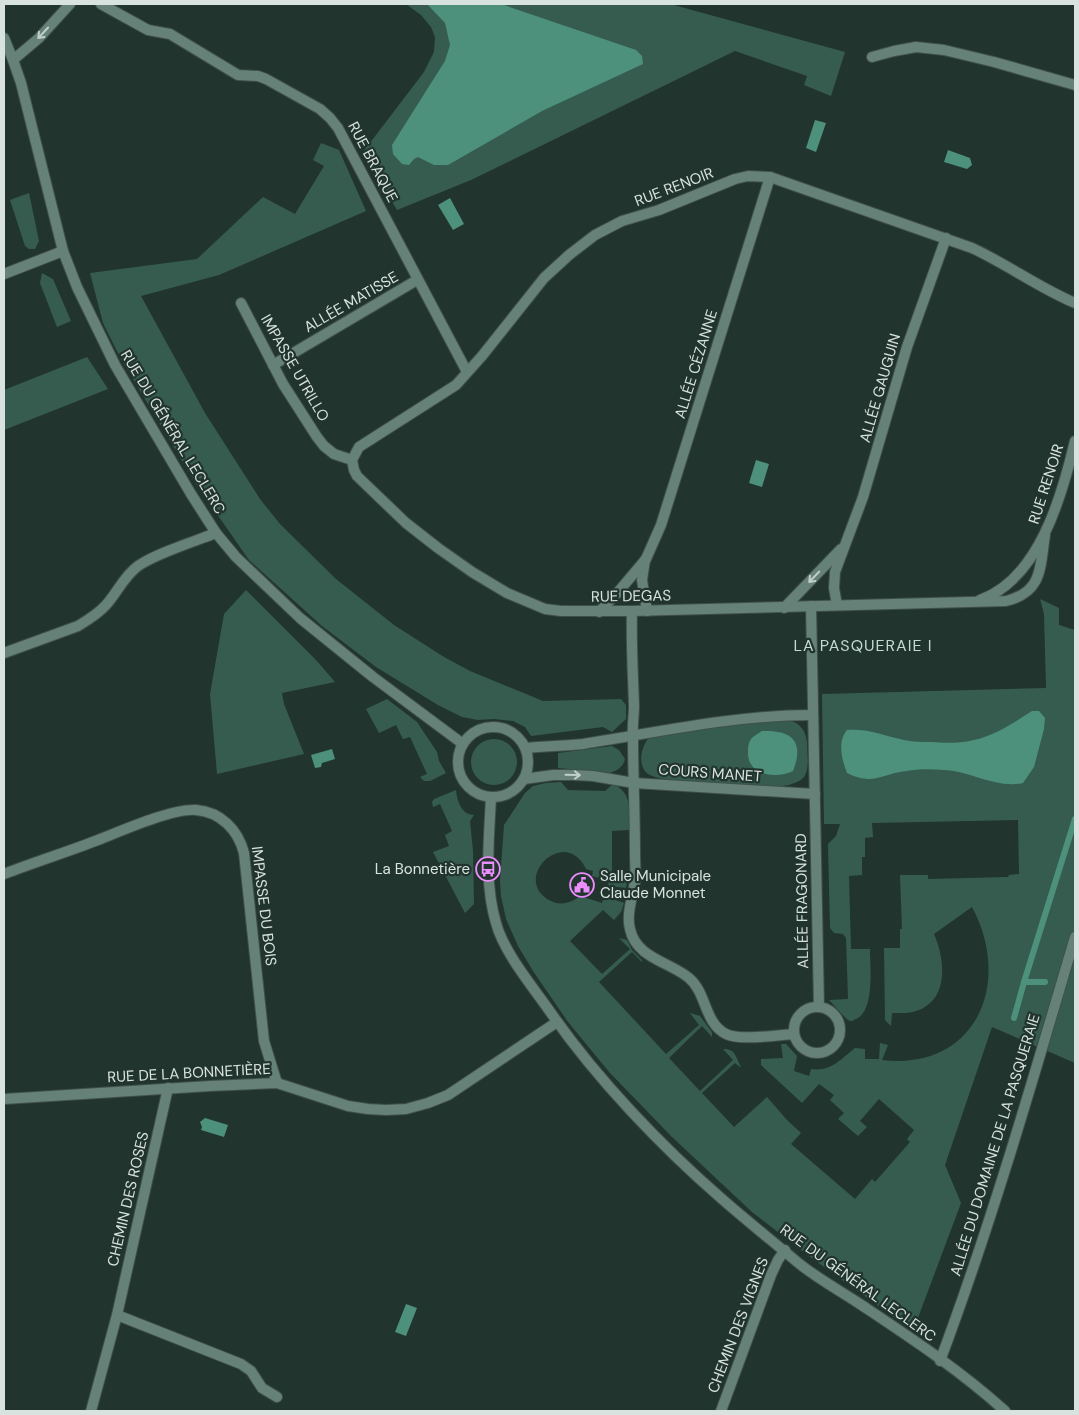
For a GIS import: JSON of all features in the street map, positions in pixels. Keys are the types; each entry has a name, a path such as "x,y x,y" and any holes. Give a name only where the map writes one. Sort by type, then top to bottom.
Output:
{"street":[{"path":"13,60 39,38 70,4"},
{"name":"RUE BRAQUE","path":"101,4 148,30 170,34 238,75 266,78 320,109 330,118 338,128 371,188 417,280 467,372"},
{"name":"RUE DU GÉNÉRAL LECLERC","path":"4,38 13,60 27,109 63,252 115,365 216,533 236,557 300,618 373,678 463,744"},
{"path":"872,58 894,51 916,48 944,50 1075,85"},
{"name":"RUE RENOIR","path":"352,460 359,446 456,384 482,356 544,278 595,235 622,221 659,210 735,179 748,176 770,177 946,238 992,257 1050,292 1075,303"},
{"name":"ALLÉE CÉZANNE","path":"647,611 642,580 646,559 661,525 770,177"},
{"name":"ALLÉE GAUGUIN","path":"837,605 834,572 863,498 907,347 946,238"},
{"path":"4,274 63,252"},
{"name":"ALLÉE MATISSE","path":"274,365 417,280"},
{"name":"IMPASSE UTRILLO","path":"241,303 283,384 324,446 341,458 352,460"},
{"name":"RUE RENOIR","path":"1017,574 1036,551 1045,535 1067,472 1075,442"},
{"name":"RUE DEGAS","path":"352,460 354,470 362,482 413,528 472,572 507,593 545,609 599,612 1006,601 1019,598 1030,590"},
{"path":"4,653 78,626 106,605 127,576 138,566 216,533"},
{"name":"RUE RENOIR","path":"1030,590 1036,580 1041,564 1045,535"},
{"name":"ALLÉE GAUGUIN","path":"784,608 843,546"},
{"name":"ALLÉE CÉZANNE","path":"599,612 619,592 646,559"},
{"name":"RUE DEGAS","path":"967,602 994,595 1005,587 1017,574"},
{"path":"810,606 815,794"},
{"path":"632,611 635,879 629,928 637,944 645,952 690,978 701,993 709,1015 715,1024 726,1034 734,1037 794,1034"},
{"path":"526,748 581,744 757,716 813,715"},
{"path":"492,727 506,729 512,732 526,748 529,761 527,774 517,788 508,795 490,798 474,792 462,778 458,761 463,744 478,730 492,727"},
{"name":"COURS MANET","path":"524,779 553,775 574,775 634,783 815,794"},
{"name":"ALLÉE FRAGONARD","path":"815,794 819,1007"},
{"name":"RUE DU GÉNÉRAL LECLERC","path":"490,798 488,868 496,925 502,940 557,1022 598,1073 645,1125 721,1199 785,1250 797,1262 911,1338 971,1382 1005,1411"},
{"name":"IMPASSE DU BOIS","path":"4,874 186,810 204,811 214,814 222,820 237,835 244,853 264,1041 277,1083"},
{"name":"ALLÉE DU DOMAINE DE LA PASQUERAIE","path":"940,1361 956,1319 1006,1166 1075,937"},
{"path":"819,1007 829,1010 839,1022 840,1033 838,1042 828,1051 819,1054 803,1049 797,1042 794,1034 796,1021 808,1008 819,1007"},
{"name":"RUE DE LA BONNETIÈRE","path":"4,1099 277,1083 348,1106 368,1109 406,1109 448,1095 557,1022"},
{"name":"CHEMIN DES ROSES","path":"91,1411 117,1315 168,1088"},
{"name":"CHEMIN DES VIGNES","path":"721,1411 771,1275 785,1250"},
{"path":"117,1315 241,1364 250,1371 262,1388 277,1397"}],"shaded area":[{"path":"406,4 670,4 845,52 831,96 804,85 807,76 735,51 471,180 397,210 363,152 424,72 434,52 435,37 431,27 421,15"},
{"path":"427,4 501,4 636,50 642,56 643,64 542,111 448,165 434,165 418,157 409,165 402,164 393,154 392,145 445,61 450,45 445,23"},
{"path":"815,120 826,123 816,152 806,148"},
{"path":"321,143 339,150 366,211 219,275 141,296 205,413 260,499 280,524 336,579 394,625 470,671 543,701 621,699 626,705 626,719 612,732 603,727 531,736 525,727 513,721 478,720 462,717 438,705 376,667 322,626 249,560 196,484 121,359 103,323 90,273 197,259 263,197 295,214 324,166 313,160"},
{"path":"948,150 970,158 972,165 967,169 944,162"},
{"path":"29,193 39,241 35,249 29,249 25,246 10,200"},
{"path":"450,198 464,224 453,230 438,205"},
{"path":"42,273 53,279 71,321 57,327 40,283"},
{"path":"87,357 108,389 4,430 4,390"},
{"path":"756,460 769,464 762,487 749,483"},
{"path":"246,590 316,660 335,682 282,693 284,704 304,754 217,774 210,694 224,614"},
{"path":"1040,599 1059,608 1059,625 1075,630 1075,1063 992,1027 945,1165 961,1203 913,1331 809,1256 752,1212 672,1137 610,1073 568,1022 533,971 518,946 506,919 500,881 504,825 525,793 533,786 561,782 568,790 605,791 613,784 624,792 629,809 629,830 612,831 612,875 627,882 626,888 608,886 609,881 592,876 593,871 586,869 577,857 566,852 555,854 545,860 538,870 536,881 540,892 551,901 558,903 570,902 580,896 602,903 604,896 624,903 621,912 614,920 603,910 570,941 602,974 630,949 619,938 627,940 632,950 642,960 642,962 632,952 599,982 666,1054 699,1025 690,1013 700,1016 712,1032 712,1037 702,1026 669,1058 700,1091 733,1060 723,1049 733,1052 741,1067 735,1063 702,1093 734,1127 767,1097 801,1133 791,1144 855,1199 872,1179 875,1182 910,1142 907,1139 914,1130 879,1099 860,1121 867,1127 858,1136 838,1119 844,1113 830,1100 834,1095 819,1084 802,1103 761,1065 761,1059 783,1058 781,1044 786,1044 797,1056 794,1071 809,1076 811,1069 830,1067 855,1048 865,1049 865,1059 879,1059 880,1043 888,1045 882,1060 915,1060 941,1051 963,1036 978,1016 986,992 988,965 984,936 972,907 934,934 941,955 942,966 942,977 936,997 919,1010 906,1013 892,1013 891,1026 885,1020 884,948 900,948 900,929 902,929 900,875 928,875 928,879 1008,877 1009,875 1019,874 1018,820 872,823 873,837 865,838 865,857 862,857 862,875 849,876 851,949 870,949 871,977 869,998 862,1014 853,1021 848,1020 829,1000 848,999 846,938 843,934 834,933 830,928 828,844 836,836 840,824 824,824 822,694 1046,688 1044,614"},
{"path":"387,699 417,722 437,752 439,761 446,773 430,781 424,781 420,777 427,774 410,737 403,739 396,725 379,733 366,709"},
{"path":"1032,711 1039,711 1045,718 1044,729 1034,767 1023,783 1003,784 964,773 935,769 911,770 864,779 847,773 843,762 841,745 847,730 869,731 911,741 961,742 984,737 996,732"},
{"path":"783,720 793,721 800,726 805,733 807,743 808,765 806,773 802,779 792,784 773,786 669,780 650,775 646,772 641,762 642,751 649,738 720,726"},
{"path":"762,731 781,732 793,739 797,752 793,771 772,775 764,774 753,767 749,761 749,743 752,738"},
{"path":"499,739 503,740 513,749 516,753 516,771 507,781 499,785 489,785 481,781 472,771 471,757 475,749 485,740"},
{"path":"612,746 619,750 625,759 621,766 613,772 558,768 558,753"},
{"path":"332,749 335,759 322,763 321,767 315,768 311,755"},
{"path":"456,790 463,810 474,815 470,821 473,851 474,904 465,913 433,852 449,846 445,835 452,831 440,804 433,807 432,802 434,799"},
{"path":"205,1118 228,1125 224,1137 201,1130 200,1122"},
{"path":"406,1304 417,1308 406,1336 395,1332"}],"waterway":[{"path":"1045,982 1024,982 1075,819"},
{"path":"1014,1018 1024,982"}],"place":[{"name":"La Bonnetière","path":"488,869"},
{"name":"Salle Municipale Claude Monnet","path":"582,885"}],"district":[{"name":"LA PASQUERAIE I","path":"863,645"}]}
